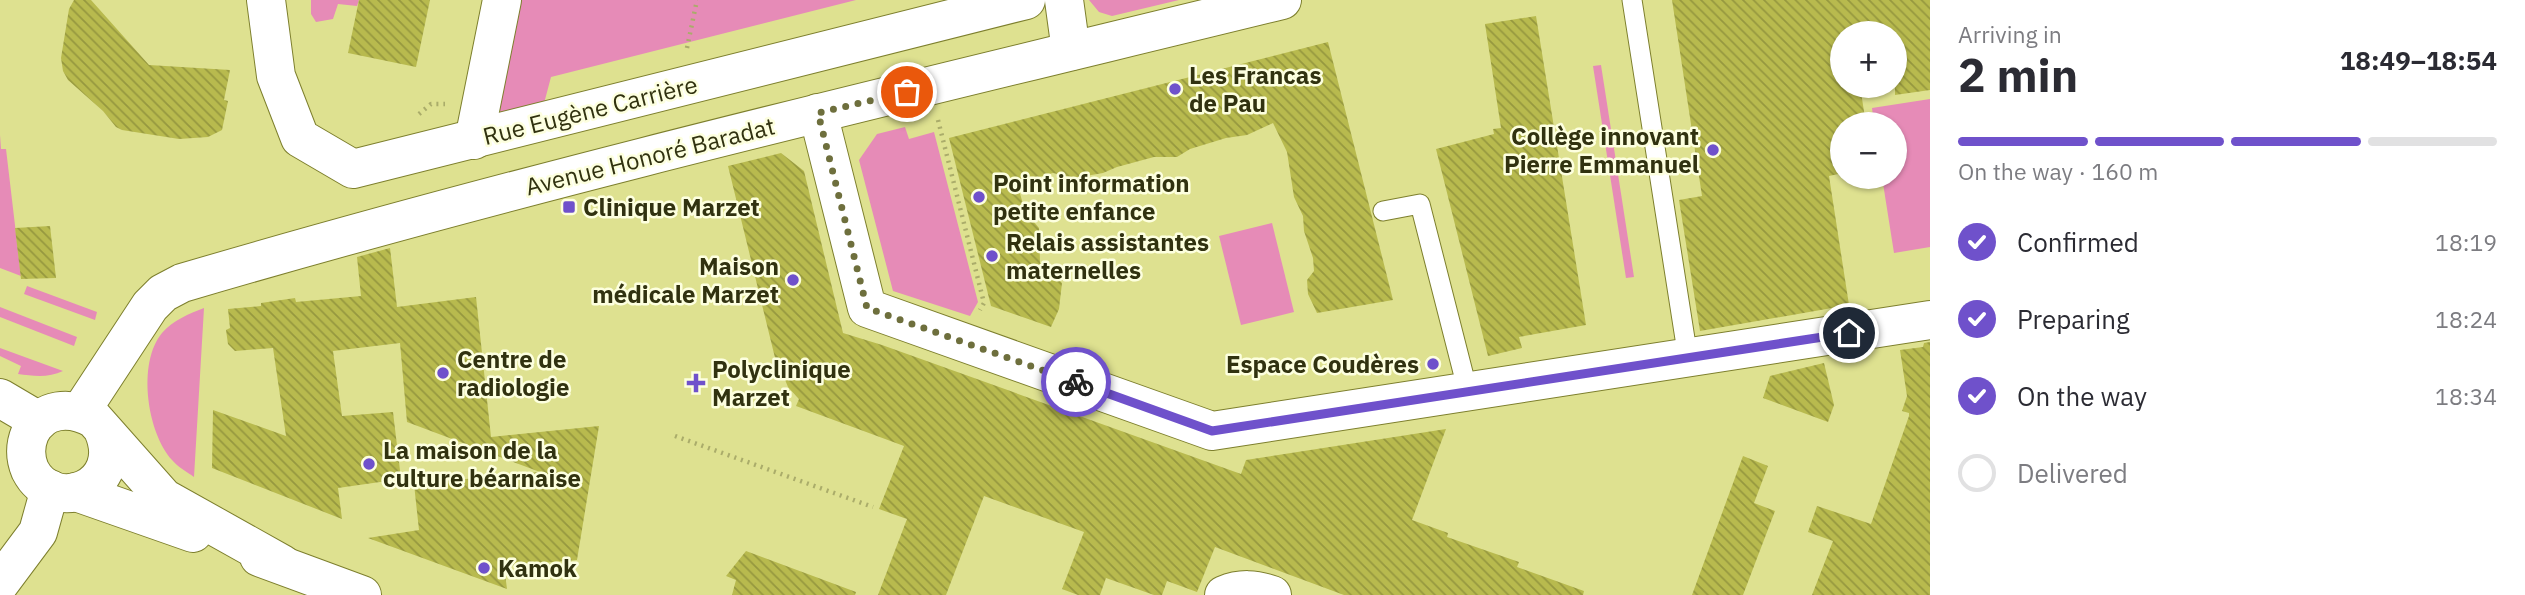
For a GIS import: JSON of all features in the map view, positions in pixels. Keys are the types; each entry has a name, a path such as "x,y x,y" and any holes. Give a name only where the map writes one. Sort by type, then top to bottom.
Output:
{"street":[{"name":"Rue Eugène Carrière","path":"266,0 276,76 300,138 353,169 1026,0"},
{"path":"474,140 502,0"},
{"path":"1064,0 1071,51"},
{"name":"Avenue Honoré Baradat","path":"92,420 150,306 163,293 182,283 342,236 818,113 1282,0"},
{"path":"818,113 867,308 1212,431 1930,320"},
{"path":"0,398 39,421"},
{"path":"0,406 39,421"},
{"path":"282,564 164,498 92,420 59,410 39,421 13,452 34,476 63,491 282,564 362,595"},
{"path":"63,491 88,488 99,480 106,468 108,442 92,420"},
{"path":"0,583 63,491"},
{"path":"1224,595 1248,589 1272,595"}],"lane":[{"path":"1632,0 1688,358"},
{"path":"1383,211 1420,204 1468,392"}],"path":[{"path":"680,87 697,0"},
{"path":"929,86 984,303"},
{"path":"676,436 873,507"}],"shaded area":[{"path":"311,0 359,0 357,6 338,4 333,19 316,22 311,14"},
{"path":"516,0 856,0 551,77 542,111 500,112 498,107"},
{"path":"1089,0 1179,0 1112,16 1099,12"},
{"path":"1601,65 1634,277 1626,278 1593,66"},
{"path":"1930,99 1930,247 1894,253 1884,189 1907,189 1907,112 1872,112 1872,108"},
{"path":"905,127 909,139 934,132 978,302 970,316 893,291 859,160 877,134"},
{"path":"0,135 1,149 6,149 21,276 0,268"},
{"path":"1272,223 1294,312 1241,325 1219,236"},
{"path":"27,286 97,312 95,320 24,294"},
{"path":"0,307 77,337 74,346 0,317"},
{"path":"204,308 194,477 174,463 163,448 151,415 148,379 154,346 162,333 176,321"},
{"path":"0,348 63,371 47,376 18,374 21,366 0,356"}],"building":[{"path":"74,0 91,0 149,65 230,70 224,100 228,101 222,130 208,137 179,139 116,127 103,111 68,80 63,71 61,58 69,9"},
{"path":"359,0 430,0 416,67 348,53"},
{"path":"1672,0 1930,0 1930,90 1907,93 1907,21 1830,21 1830,98 1862,98 1864,112 1830,112 1830,189 1849,305 1700,331 1679,200 1702,196"},
{"path":"1536,16 1586,325 1519,337 1522,348 1488,356 1436,149 1494,134 1493,129 1501,128 1485,24"},
{"path":"1328,42 1393,300 1317,313 1308,294 1307,280 1314,271 1313,258 1304,231 1303,216 1294,197 1287,152 1273,123 1247,135 1190,149 1177,157 1154,157 1103,173 1074,178 1053,173 1017,183 1027,218 1039,228 1040,263 1062,283 1059,309 1051,327 991,306 949,138"},
{"path":"781,153 804,171 843,333 1241,474 1246,460 1446,429 1412,520 1448,533 1447,537 1519,562 1517,567 1584,591 1583,595 1344,595 1215,547 1197,592 1167,581 1162,595 1154,595 1106,578 1100,595 1078,595 1062,589 1084,532 984,496 946,595 878,595 907,519 879,509 904,446 796,406 799,399 788,387 781,370 778,370 728,166"},
{"path":"50,226 56,278 21,279 15,228"},
{"path":"390,248 397,307 476,297 491,437 599,426 577,560 504,566 507,589 368,538 419,530 414,484 540,472 407,422 400,343 333,351 342,416 393,412 401,479 338,488 342,519 212,468 213,410 286,436 273,348 235,351 228,344 228,309 261,306 261,303 295,298 296,302 361,296 357,257"},
{"path":"1930,342 1930,595 1812,595 1833,541 1808,532 1817,506 1871,524 1909,416 1909,413 1902,411 1907,396 1900,350 1923,347 1924,343"},
{"path":"1824,363 1834,405 1828,422 1763,398 1770,376"},
{"path":"1743,456 1768,466 1754,503 1775,511 1743,595 1692,595"},
{"path":"746,551 856,592 855,595 732,595 736,580 726,576"}],"way so far":[{"path":"907,92 818,113 867,308 1076,382"}],"place":[{"name":"Les Francas de Pau","path":"1175,89"},
{"name":"Collège innovant Pierre Emmanuel","path":"1713,150"},
{"name":"Point information petite enfance","path":"979,197"},
{"name":"Clinique Marzet","path":"569,207"},
{"name":"Relais assistantes maternelles","path":"992,256"},
{"name":"Maison médicale Marzet","path":"793,280"},
{"name":"Espace Coudères","path":"1433,364"},
{"name":"Centre de radiologie","path":"443,373"},
{"name":"Polyclinique Marzet","path":"696,383"},
{"name":"La maison de la culture béarnaise","path":"369,464"},
{"name":"Kamok","path":"484,568"}],"route":[{"path":"1076,382 1212,431 1849,333"}]}
